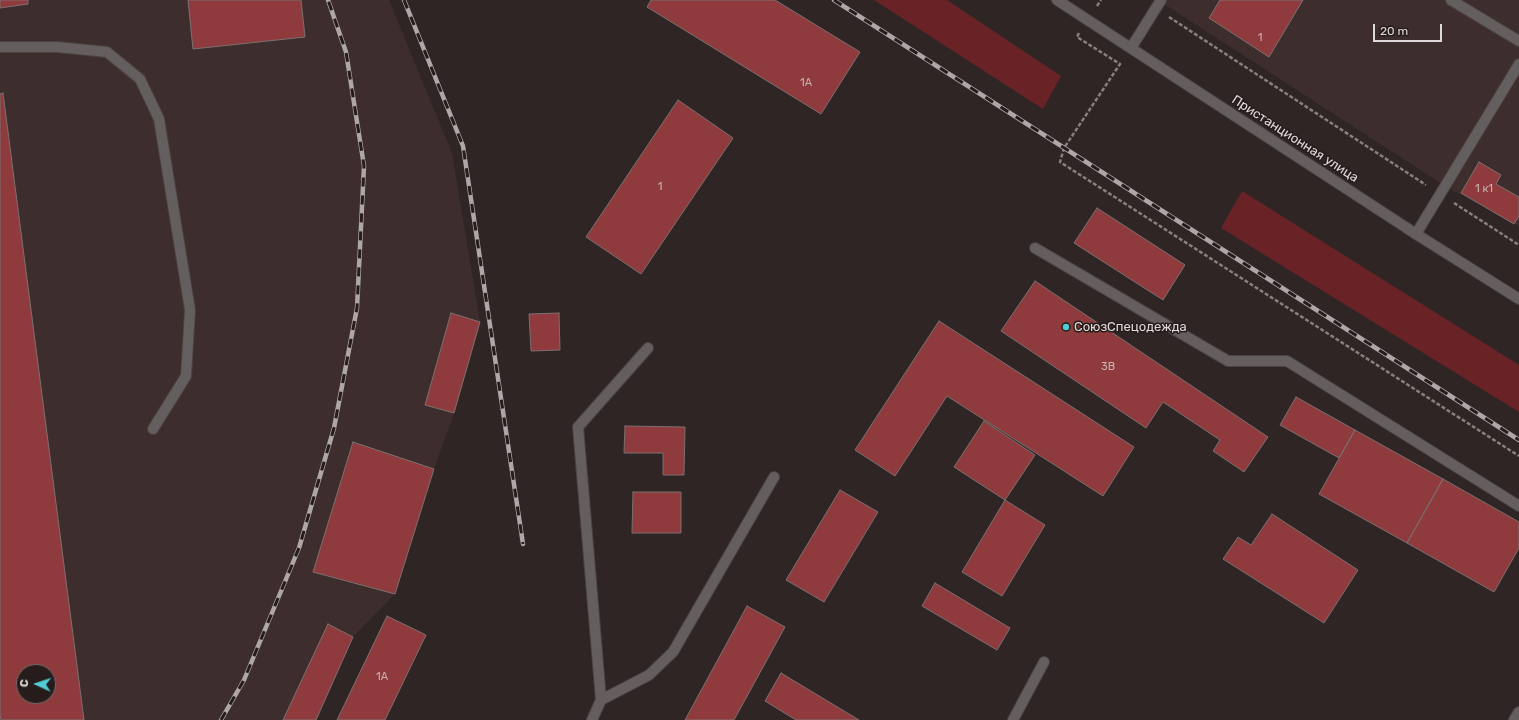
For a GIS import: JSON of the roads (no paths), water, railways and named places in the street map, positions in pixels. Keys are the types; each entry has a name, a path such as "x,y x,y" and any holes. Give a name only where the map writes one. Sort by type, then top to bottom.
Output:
{"street":[{"name":"Пристанционная улица","path":"1057,0 1416,234 1519,299"},
{"path":"1452,0 1519,41"},
{"path":"1131,48 1158,4"},
{"path":"0,47 56,47 107,52 140,79 159,119 190,310 186,376 153,429"},
{"path":"1416,234 1519,64"},
{"path":"1035,248 1228,361 1287,361 1519,506"},
{"path":"592,720 601,700 578,427 648,348"},
{"path":"601,700 649,675 673,652 774,477"},
{"path":"1013,720 1044,662"},
{"path":"1514,720 1519,712"}],"railway":[{"path":"221,720 244,680 299,548 334,428 357,308 364,166 346,52 328,0"},
{"path":"404,0 463,146 523,544"},
{"path":"834,0 1519,440"}],"place":[{"name":"СоюзСпецодежда","path":"1066,327"}]}
